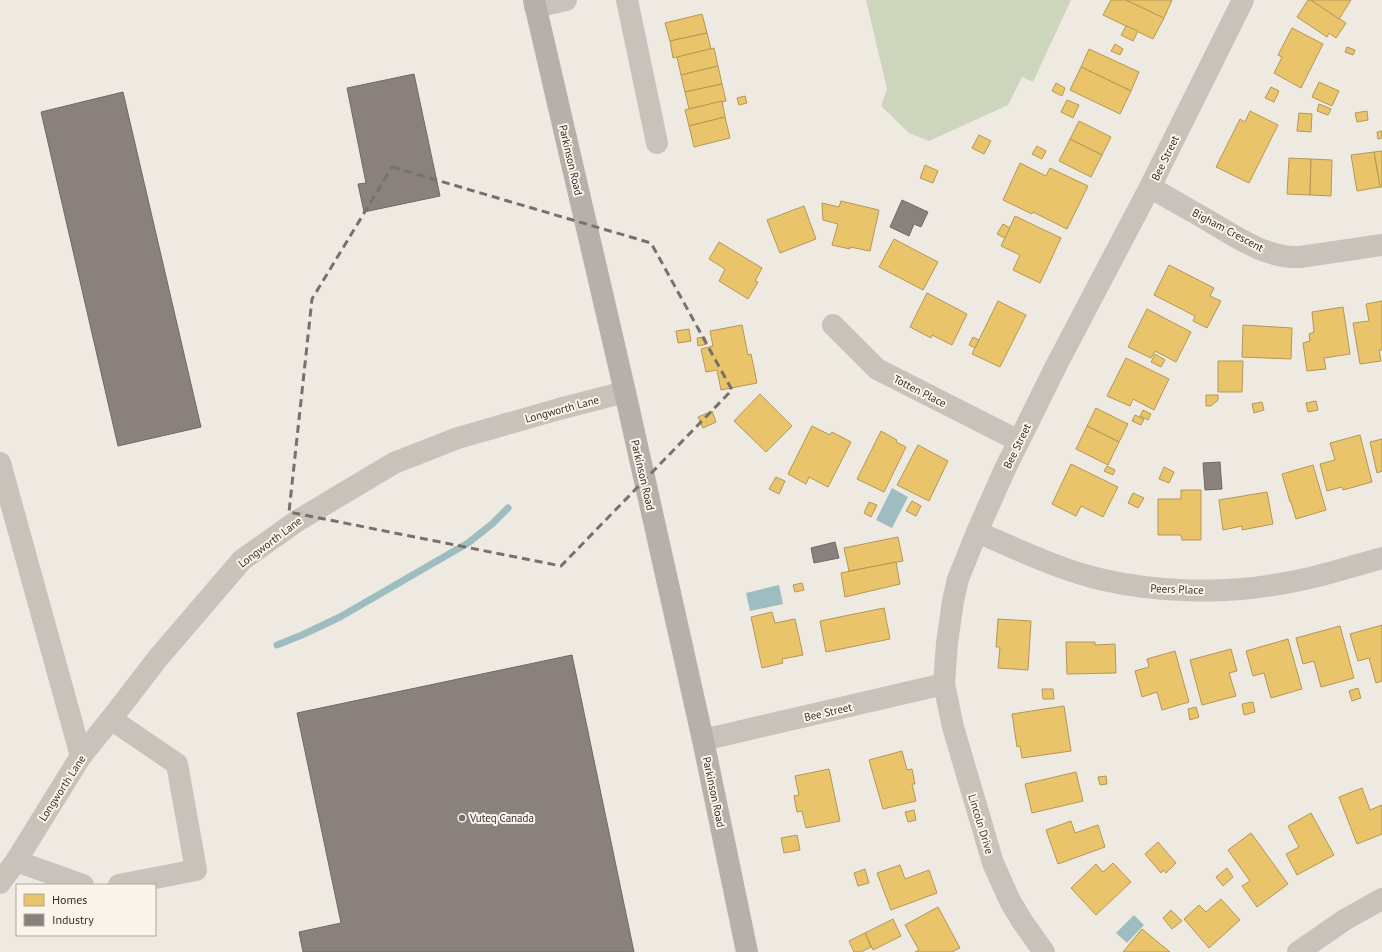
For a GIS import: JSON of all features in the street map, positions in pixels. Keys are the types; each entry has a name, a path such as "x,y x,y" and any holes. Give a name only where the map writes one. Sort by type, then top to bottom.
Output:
{"main road":[{"name":"Parkinson Road","path":"534,4 625,392 703,740 747,952"}],"street":[{"path":"534,4 566,0"},
{"path":"627,0 657,143"},
{"name":"Bee Street","path":"703,740 944,684 947,643 953,601 958,579 977,532 1019,441 1060,358 1150,187 1243,0"},
{"name":"Bigham Crescent","path":"1150,187 1244,241 1267,252 1300,257 1382,245"},
{"name":"Totten Place","path":"833,325 877,369 1019,441"},
{"name":"Longworth Lane","path":"0,883 16,861 81,756 158,658 242,560 297,521 394,463 458,438 625,392"},
{"path":"0,463 81,756"},
{"name":"Peers Place","path":"977,532 1066,569 1104,580 1145,587 1192,590 1238,589 1273,585 1306,579 1382,558"},
{"name":"Lincoln Drive","path":"944,684 953,727 993,863 1014,908 1044,952"},
{"path":"111,719 177,764 196,870 124,884"},
{"path":"16,861 79,884"},
{"path":"1298,952 1346,918 1382,899"}],"highlighted area":[{"path":"392,167 651,243 732,390 561,566 289,512 312,299"}],"green space":[{"path":"866,0 1071,0 1033,82 1022,77 1008,105 929,141 909,133 881,106 887,89"}],"water":[{"path":"892,488 908,497 892,528 876,520"},
{"path":"779,585 783,604 750,611 746,593"},
{"path":"1134,915 1144,925 1127,943 1116,933"}],"building: Homes":[{"path":"1111,0 1126,0 1164,18 1153,39 1103,15"},
{"path":"1126,0 1172,0 1164,18"},
{"path":"1308,0 1311,0 1346,23 1336,38 1329,33 1327,37 1297,17"},
{"path":"1311,0 1351,0 1339,19"},
{"path":"702,14 707,33 670,41 665,23"},
{"path":"1126,26 1138,31 1133,41 1121,35"},
{"path":"1292,28 1323,44 1301,88 1274,73 1282,57 1278,55"},
{"path":"707,33 711,49 673,58 670,41"},
{"path":"1115,44 1123,49 1120,55 1111,51"},
{"path":"1347,47 1355,50 1353,55 1345,52"},
{"path":"714,48 718,66 681,75 677,57"},
{"path":"1089,49 1139,72 1131,91 1081,67"},
{"path":"718,66 722,84 685,92 681,75"},
{"path":"1081,67 1131,91 1120,114 1070,90"},
{"path":"1319,82 1339,91 1332,106 1312,97"},
{"path":"1056,83 1065,88 1062,96 1052,91"},
{"path":"722,84 726,101 689,109 685,92"},
{"path":"1271,87 1279,91 1274,102 1265,98"},
{"path":"745,96 747,103 739,105 737,98"},
{"path":"1067,100 1079,105 1073,118 1061,112"},
{"path":"722,101 725,117 689,126 685,110"},
{"path":"1319,104 1331,109 1328,115 1317,111"},
{"path":"1250,111 1278,125 1249,183 1216,167 1240,119 1245,122"},
{"path":"1367,111 1368,120 1357,122 1355,113"},
{"path":"1299,113 1312,114 1311,132 1297,131"},
{"path":"725,117 730,138 694,147 689,126"},
{"path":"1079,121 1111,137 1102,155 1070,139"},
{"path":"1382,131 1382,138 1378,139 1377,132"},
{"path":"979,135 991,141 984,154 972,148"},
{"path":"1070,139 1102,155 1091,177 1059,161"},
{"path":"1037,146 1046,151 1042,159 1032,154"},
{"path":"1382,151 1382,187 1380,187 1374,152"},
{"path":"1374,152 1380,187 1357,191 1351,155"},
{"path":"1289,158 1311,159 1310,195 1287,194"},
{"path":"1311,159 1332,160 1331,196 1310,195"},
{"path":"1020,163 1046,176 1050,168 1088,186 1067,229 1033,212 1032,214 1003,200"},
{"path":"925,165 938,171 933,183 920,178"},
{"path":"841,201 879,210 870,251 832,245 838,224 823,220 822,203 839,207"},
{"path":"804,206 816,239 780,253 767,220"},
{"path":"1015,216 1061,238 1040,283 1013,270 1020,255 1001,246"},
{"path":"1003,224 1010,228 1005,238 997,234"},
{"path":"894,239 938,262 923,290 879,267"},
{"path":"719,242 762,268 755,281 758,282 748,299 719,281 725,269 709,259"},
{"path":"1169,265 1214,288 1210,296 1221,301 1207,328 1193,321 1195,316 1154,295"},
{"path":"927,293 967,314 952,345 932,335 931,338 910,327"},
{"path":"998,301 1026,315 1000,367 972,354"},
{"path":"1382,301 1382,350 1379,350 1381,361 1360,364 1353,323 1369,321 1366,304"},
{"path":"1343,307 1350,354 1324,358 1326,369 1307,371 1303,343 1310,341 1309,334 1314,332 1312,312"},
{"path":"1147,309 1191,332 1176,362 1155,351 1151,358 1128,347"},
{"path":"742,325 748,355 751,354 757,383 721,390 717,370 706,372 701,349 713,346 710,331"},
{"path":"1243,325 1292,328 1291,359 1242,357"},
{"path":"689,329 691,341 678,343 676,331"},
{"path":"705,337 707,344 698,346 697,338"},
{"path":"973,337 979,340 975,348 969,345"},
{"path":"1155,354 1165,360 1161,367 1151,362"},
{"path":"1126,358 1169,379 1154,410 1133,399 1130,406 1107,396"},
{"path":"1218,361 1243,361 1242,392 1218,392"},
{"path":"760,394 792,426 766,452 734,421"},
{"path":"1206,395 1218,395 1218,400 1211,406 1206,406"},
{"path":"1316,401 1318,410 1308,412 1306,403"},
{"path":"1262,402 1264,410 1254,413 1252,404"},
{"path":"1096,408 1128,424 1119,442 1087,426"},
{"path":"1143,410 1151,414 1148,420 1140,416"},
{"path":"712,411 716,422 703,428 698,417"},
{"path":"1135,415 1144,419 1141,425 1132,421"},
{"path":"812,426 830,435 832,432 851,442 828,487 809,477 806,484 788,474"},
{"path":"1087,426 1119,442 1108,465 1076,449"},
{"path":"881,431 906,447 884,492 857,479"},
{"path":"1360,435 1372,482 1343,490 1342,487 1327,491 1320,464 1335,460 1330,443"},
{"path":"1382,439 1382,471 1377,473 1370,442"},
{"path":"918,445 948,461 929,501 897,485"},
{"path":"1071,464 1118,487 1103,517 1081,506 1076,516 1052,504"},
{"path":"1313,465 1326,510 1296,519 1282,474"},
{"path":"1107,466 1115,470 1113,475 1104,471"},
{"path":"1164,467 1174,472 1169,483 1159,479"},
{"path":"776,477 785,481 779,494 769,489"},
{"path":"1181,490 1201,490 1201,540 1182,540 1181,535 1158,535 1158,499 1181,499"},
{"path":"1267,492 1273,524 1242,530 1242,526 1223,530 1219,500"},
{"path":"1133,493 1144,498 1138,508 1128,503"},
{"path":"912,501 921,506 916,516 906,511"},
{"path":"869,502 877,505 871,517 864,513"},
{"path":"898,537 903,561 849,571 844,548"},
{"path":"896,562 900,584 845,597 841,573"},
{"path":"802,583 804,590 795,592 793,585"},
{"path":"884,608 890,639 826,652 820,621"},
{"path":"772,612 775,623 795,619 803,655 782,659 783,663 762,668 751,617"},
{"path":"998,619 1031,621 1028,670 998,668 1000,647 996,647"},
{"path":"1382,625 1382,681 1376,683 1369,658 1358,661 1350,634"},
{"path":"1340,626 1354,678 1321,687 1314,661 1303,664 1296,638"},
{"path":"1288,639 1302,689 1271,698 1264,673 1253,676 1246,651"},
{"path":"1066,642 1095,642 1095,645 1115,644 1116,673 1067,674"},
{"path":"1231,649 1237,671 1229,673 1236,696 1202,705 1190,660"},
{"path":"1175,651 1189,702 1162,710 1157,692 1142,697 1135,671 1149,667 1147,659"},
{"path":"1358,688 1361,698 1352,701 1349,691"},
{"path":"1042,689 1053,689 1054,699 1043,699"},
{"path":"1253,702 1255,712 1244,715 1242,704"},
{"path":"1064,706 1071,751 1022,758 1020,746 1017,747 1012,714"},
{"path":"1196,707 1199,717 1190,720 1188,709"},
{"path":"902,751 907,770 912,769 915,784 912,784 916,801 883,809 869,760"},
{"path":"829,769 840,821 806,828 802,811 797,812 794,796 799,795 795,776"},
{"path":"1076,772 1083,801 1032,813 1025,784"},
{"path":"1106,776 1107,784 1100,785 1098,777"},
{"path":"1362,788 1370,810 1382,805 1382,834 1357,844 1339,797"},
{"path":"914,810 916,820 908,822 905,812"},
{"path":"1311,813 1334,855 1297,875 1286,854 1299,847 1288,826"},
{"path":"1071,821 1075,833 1098,825 1105,847 1058,864 1046,830"},
{"path":"1251,833 1288,884 1257,907 1242,886 1250,881 1228,850"},
{"path":"797,835 800,850 784,853 781,838"},
{"path":"1158,842 1176,863 1166,873 1163,870 1161,873 1145,854"},
{"path":"1113,863 1131,882 1096,915 1071,888 1096,864 1103,872"},
{"path":"900,865 905,879 929,870 937,893 891,910 877,873"},
{"path":"1227,868 1233,877 1223,886 1216,877"},
{"path":"865,869 869,883 858,886 854,873"},
{"path":"1221,899 1240,920 1209,948 1184,919 1199,905 1206,912"},
{"path":"938,907 960,948 952,952 915,952 919,950 905,925"},
{"path":"1171,910 1182,921 1172,929 1163,918"},
{"path":"893,919 901,936 873,950 865,933"},
{"path":"1142,929 1170,952 1123,952"},
{"path":"865,933 871,947 861,952 854,952 849,941"}],"building: Industry":[{"path":"414,74 440,196 364,212 358,184 366,183 347,88"},
{"path":"123,92 201,427 118,446 41,112"},
{"path":"902,200 928,212 921,227 914,224 909,236 890,227"},
{"path":"1220,462 1222,489 1205,490 1203,463"},
{"path":"835,542 839,558 814,563 811,548"},
{"name":"Vuteq Canada","path":"572,655 634,952 303,952 299,932 341,923 297,713"}],"waterway":[{"path":"277,645 340,617 468,543 492,524 508,508"}],"place":[{"name":"Vuteq Canada","path":"462,818"}]}
